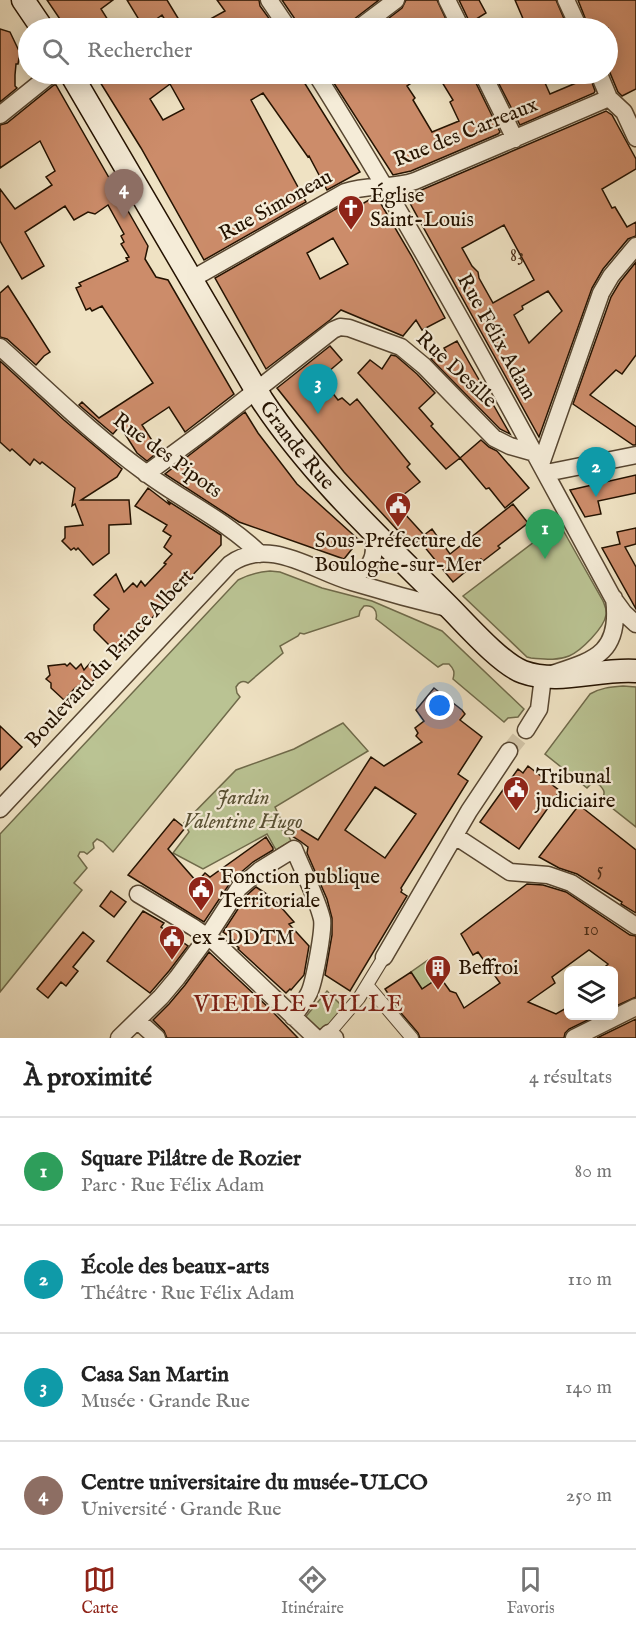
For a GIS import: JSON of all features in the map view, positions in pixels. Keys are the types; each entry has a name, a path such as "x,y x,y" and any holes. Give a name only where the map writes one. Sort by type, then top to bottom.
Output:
{"main road":[{"path":"23,0 35,18"},
{"name":"Grande Rue","path":"77,84 256,391 307,459 370,528 507,663 519,671 543,677 616,670 636,671"}],"street":[{"path":"269,0 281,18"},
{"path":"372,18 396,0"},
{"path":"447,0 456,18"},
{"path":"566,0 574,18"},
{"path":"0,115 39,84"},
{"name":"Rue Félix Adam","path":"322,84 386,187 613,598 636,624"},
{"path":"488,84 515,139"},
{"path":"603,84 609,98 630,109 636,138"},
{"name":"Rue des Carreaux","path":"386,187 415,181 609,98"},
{"name":"Rue Simoneau","path":"192,279 345,192 363,187 386,187"},
{"path":"636,246 604,286 540,463 636,455"},
{"name":"Rue Desille","path":"146,474 333,330 340,327 349,328 401,347 418,359 494,438 540,463"},
{"name":"Rue des Pipots","path":"0,347 72,413 146,474 230,527 260,554"},
{"path":"325,570 352,573 368,567 375,547 370,528"},
{"path":"260,554 280,555 325,570 351,582 452,609"},
{"name":"Boulevard du Prince Albert","path":"0,809 230,564 244,556 260,554"},
{"path":"526,730 539,709 543,677 587,662 606,648 614,631 616,617 613,598"},
{"path":"138,894 208,936 293,1017 326,1037 359,998 473,805 509,751"},
{"path":"455,836 506,871 548,875 565,880 636,926"},
{"path":"119,1038 173,983 208,936 233,894 245,881 294,849 323,925 309,993 293,1017"},
{"path":"367,985 412,1038"},
{"path":"574,1038 636,1007"},
{"path":"138,1021 157,1038"}],"green space":[{"path":"559,523 603,601 606,615 597,632 574,653 564,658 531,658 527,657 463,596"},
{"path":"270,571 280,572 322,588 372,601 442,631 524,709 518,717 508,718 504,722 453,679 454,671 449,664 438,667 376,619 375,611 370,606 364,606 359,616 304,634 300,633 280,646 283,653 248,683 238,684 236,687 240,697 113,852 97,839 93,843 94,848 87,854 80,852 78,856 87,868 74,883 82,890 0,992 0,834 238,580"},
{"path":"636,687 636,827 602,800 604,791 602,787 598,784 591,784 587,788 545,754 590,694 605,688"},
{"name":"Jardin Valentine Hugo","path":"343,723 368,751 275,807 291,841 276,850 267,834 203,869 173,853 189,832 184,823 236,770 294,749"},
{"path":"428,960 440,977 422,989 411,972"},
{"path":"327,991 346,1010 320,1034 303,1020"}],"building":[{"path":"47,0 113,0 101,9 107,18 59,18"},
{"path":"127,0 167,0 178,18 164,18 162,15 158,18 138,18"},
{"path":"217,0 259,0 260,6 269,18 212,18 225,11"},
{"path":"282,0 379,0 356,18 294,18"},
{"path":"406,0 437,0 445,18 389,18 402,8"},
{"path":"459,0 479,0 486,13 478,18 468,18"},
{"path":"515,0 556,0 564,18 523,18"},
{"path":"578,0 636,0 636,89 622,96 615,84 618,84 618,18 585,18"},
{"path":"0,29 10,32 18,49 18,64 16,64 15,75 17,88 0,102"},
{"path":"101,84 170,84 305,84 360,172 327,190 309,156 263,93 251,100 306,202 204,260 141,148","holes":["170,84 184,109 163,120 150,99"]},
{"path":"334,84 410,84 407,86 415,98 413,100 432,132 459,121 450,102 453,100 443,84 476,84 500,132 411,171 393,175"},
{"path":"499,84 546,84 550,94 574,84 593,84 594,93 520,125"},
{"path":"54,85 148,246 145,259 156,277 168,280 234,394 185,432 169,407 142,425 159,451 147,461 137,453 120,426 113,434 79,405 82,402 99,418 153,383 102,306 92,311 90,308 86,310 76,288 81,286 79,283 128,261 126,258 129,257 121,244 124,242 121,236 124,234 108,205 95,214 88,212 74,220 65,206 25,232 44,266 22,279 0,241 0,189 15,209 52,185 46,177 55,171 40,141 0,168 0,125 7,123"},
{"path":"606,111 612,115 636,159 636,169 602,189 612,208 615,207 627,227 636,222 636,236 628,239 603,269 592,288 539,437 406,196","holes":["504,225 534,280 493,303 478,272 462,248","548,291 562,311 529,343 514,315 523,309 522,306"]},
{"path":"377,197 445,318 422,330 416,320 403,336 341,310 266,369 215,278 348,202 352,210","holes":["333,238 348,264 320,279 307,253"]},
{"path":"636,262 636,355 622,374 616,370 590,395 636,427 636,445 633,445 573,404 611,297"},
{"path":"8,286 50,352 36,365 7,339 0,337 0,293"},
{"path":"457,341 510,434 500,429 431,359 446,352 444,348"},
{"path":"330,346 342,360 321,378 338,400 342,398 350,405 357,399 410,464 407,467 420,482 394,502 424,535 432,529 450,554 513,504 528,523 498,546 500,548 483,561 481,559 453,582 419,540 412,546 344,472 277,388"},
{"path":"391,355 396,356 417,374 435,393 419,408 433,424 431,426 460,458 446,469 358,373 370,360 382,369"},
{"path":"0,361 122,469 117,477 81,500 129,500 131,524 109,525 109,553 93,565 78,548 71,550 62,541 65,538 65,527 83,525 75,504 72,506 75,488 42,462 40,464 34,459 30,465 0,442"},
{"path":"245,412 297,484 359,540 344,559 239,522 165,474"},
{"path":"481,440 497,451 529,488 505,508 460,458"},
{"path":"636,475 636,493 598,501 601,514 585,517 570,490"},
{"path":"148,488 170,505 168,501 221,535 221,545 118,654 94,630 94,625 109,609 94,595 116,574 124,592 133,583 137,587 141,581 145,586 166,564 164,563 172,554 164,547 171,536 163,531 167,525 135,506"},
{"path":"636,528 636,544 625,547 636,567 636,609 602,548 620,544 617,532"},
{"path":"91,662 102,671 90,684 88,680 75,688 64,700 51,688 51,683 46,679 50,675 48,666 65,664 67,666 70,663 76,669 81,664 84,670"},
{"path":"434,688 462,710 465,714 460,720 482,737 458,774 468,781 401,888 401,892 407,896 350,991 325,975 332,935 332,918 327,899 307,853 308,847 278,827 284,819 318,840 371,757 384,766 422,742 416,736 418,733 415,728 424,721 416,710","holes":["375,787 416,814 385,858 345,830"]},
{"path":"0,726 22,747 0,770"},
{"name":"Tribunal judiciaire","path":"528,766 560,791 519,849 480,822 518,769 523,773"},
{"path":"579,805 636,850 636,913 577,874 559,868 539,857"},
{"path":"174,819 185,828 168,849 197,882 205,873 210,877 266,837 273,848 232,880 204,922 128,875"},
{"path":"527,884 543,885 566,892 630,935 636,936 636,997 618,1005 618,966 606,966 608,964 589,950 564,966 552,977 555,983 528,1002 556,1014 564,1009 564,1020 588,1020 569,1029 564,1038 420,1038 385,989 411,972 422,989 440,977 450,991 456,993 464,1008 500,983 478,952 473,955 461,934"},
{"path":"256,887 273,898 294,922 289,924 309,946 304,975 286,993 238,949 234,940 223,932 247,895"},
{"path":"111,891 126,902 114,917 100,906"},
{"path":"143,911 164,923 161,927 188,946 150,993 107,961"},
{"path":"83,932 94,941 73,967 78,971 66,986 61,982 48,998 37,989"},
{"path":"209,952 298,1038 167,1038 164,1031 153,1020 185,985"},
{"path":"636,1019 636,1038 597,1038"}],"tunnel":[{"path":"509,751 526,730"}],"place":[{"name":"Centre universitaire du musée-ULCO","path":"124,219"},
{"name":"Église Saint-Louis","path":"351,231"},
{"name":"Casa San Martin","path":"318,414"},
{"name":"École des beaux-arts","path":"596,497"},
{"name":"Sous-Préfecture de Boulogne-sur-Mer","path":"398,528"},
{"name":"Square Pilâtre de Rozier","path":"545,559"},
{"name":"Tribunal judiciaire","path":"516,812"},
{"name":"Fonction publique Territoriale","path":"201,912"},
{"name":"ex -DDTM","path":"172,961"},
{"name":"Beffroi","path":"438,991"}],"district":[{"name":"VIEILLE-VILLE","path":"299,1004"}]}
